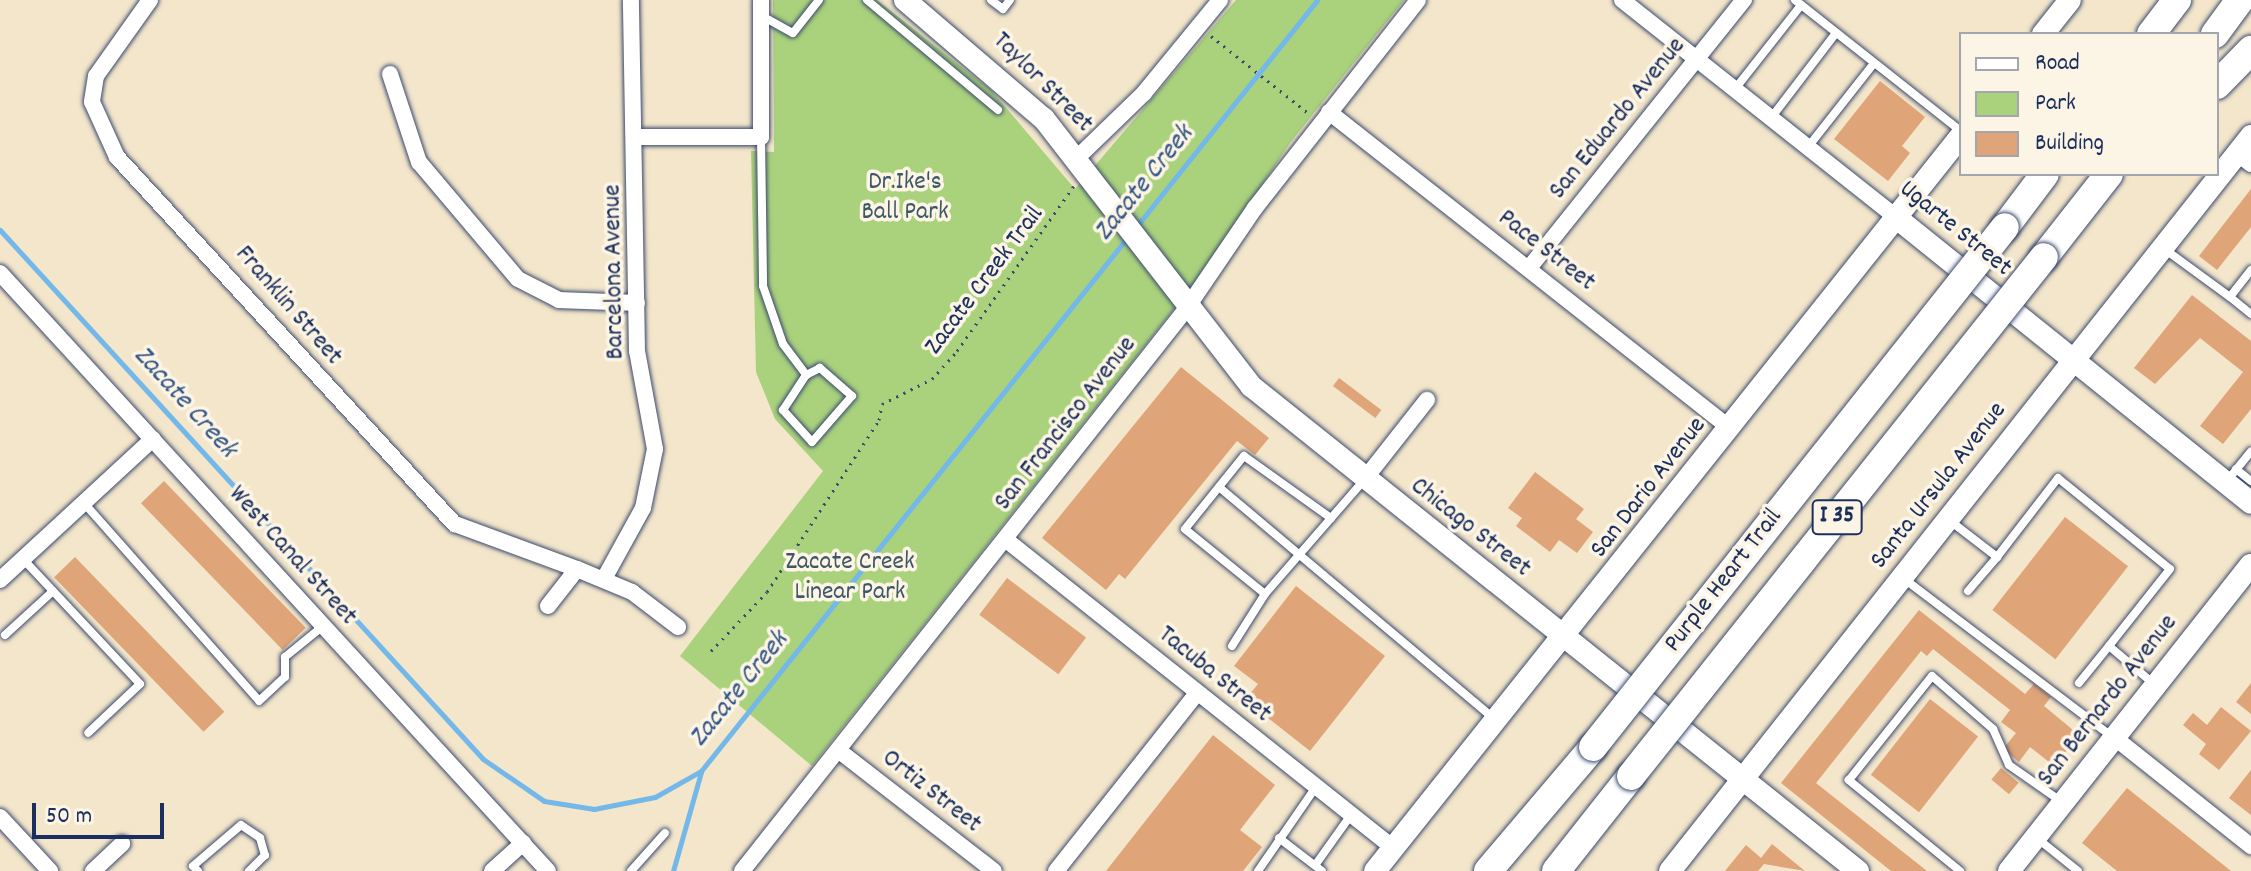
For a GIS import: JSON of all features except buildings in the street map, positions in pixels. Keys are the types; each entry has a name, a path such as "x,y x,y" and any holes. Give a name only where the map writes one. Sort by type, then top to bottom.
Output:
{"highway":[{"path":"2153,32 2177,0"},
{"path":"2216,32 2240,0"},
{"path":"2219,83 2251,50"},
{"name":"Purple Heart Trail","path":"1488,871 1593,747 2043,176"},
{"name":"Purple Heart Trail","path":"1556,871 2102,184"}],"main road":[{"name":"Taylor Street","path":"913,2 1006,79 1077,158 1084,183"},
{"path":"2044,32 2063,3"},
{"name":"San Dario Avenue","path":"1375,871 1565,639 1898,219 1959,137"},
{"name":"Santa Ursula Avenue","path":"1670,871 2162,248 2246,151"},
{"name":"Chicago Street","path":"1084,183 1251,386 1364,480 1858,871"},
{"name":"Ugarte Street","path":"1898,219 2072,362 2231,476 2251,503"},
{"name":"San Bernardo Avenue","path":"2009,871 2251,565"}],"street":[{"name":"Franklin Street","path":"150,0 96,76 92,102 117,157 455,524 605,577 678,627"},
{"name":"Barcelona Avenue","path":"605,577 652,480 653,417 637,351 636,137 631,0"},
{"path":"1077,158 1144,93 1220,0"},
{"name":"San Francisco Avenue","path":"742,871 1187,308 1329,112 1418,0"},
{"name":"Ugarte Street","path":"1622,0 1898,219"},
{"name":"San Eduardo Avenue","path":"1529,268 1744,0"},
{"path":"636,137 761,137 761,8"},
{"path":"390,74 419,162 518,279 559,300 637,303"},
{"name":"Pace Street","path":"1329,112 1731,429"},
{"name":"West Canal Street","path":"0,273 548,871"},
{"path":"1364,480 1427,400"},
{"path":"0,580 153,439"},
{"name":"Tacuba Street","path":"1005,539 1393,848"},
{"path":"548,606 577,569"},
{"path":"1056,871 1197,693"},
{"path":"2115,738 2251,846"},
{"name":"Ortiz Street","path":"838,750 994,871"},
{"path":"0,817 50,871"},
{"path":"492,871 523,843"},
{"path":"93,871 122,844"}],"lane":[{"path":"761,8 793,33 819,0"},
{"path":"867,0 998,110"},
{"path":"991,0 1003,9 1010,0"},
{"path":"1735,89 1798,2 1959,132"},
{"path":"1771,118 1836,33"},
{"path":"1808,147 1874,63"},
{"path":"761,137 763,286 783,344 806,375"},
{"path":"2162,248 2251,314"},
{"path":"2230,297 2251,270"},
{"path":"820,368 852,396 812,442 783,410 806,375 820,368"},
{"path":"2251,451 2231,476 2251,481"},
{"path":"1265,594 1185,529 1244,456 1331,518"},
{"path":"1968,591 2058,478 2170,569 2079,683"},
{"path":"1232,646 1265,594 1364,480"},
{"path":"1219,487 1301,553 1497,722"},
{"path":"84,503 259,701 285,677 285,657 323,626"},
{"path":"1948,519 1997,557"},
{"path":"23,559 140,684 88,733"},
{"path":"1902,577 2085,722 2115,738"},
{"path":"5,635 53,591"},
{"path":"2109,646 2156,685"},
{"path":"1960,871 1849,780 1932,676 1993,729 2009,765 2063,803"},
{"path":"1258,871 1316,787"},
{"path":"1279,838 1319,868 1351,815"},
{"path":"198,871 193,866 241,825 260,838 265,855 249,871"},
{"path":"631,871 665,833"},
{"path":"2036,837 2078,871"}],"path":[{"path":"1211,36 1308,113"},
{"name":"Zacate Creek Trail","path":"711,651 767,592 879,420 882,404 932,379 949,361 1084,183"}],"green space":[{"path":"773,0 877,0 991,90 1075,189 1236,0 1404,0 1290,143 1208,266 812,766 680,656 823,471 775,419 756,372 751,151 774,152"}],"waterway":[{"name":"Zacate Creek","path":"1136,227 1317,0"},
{"name":"Zacate Creek","path":"0,230 483,759 544,801 594,809 655,797 701,771 1127,238"},
{"path":"673,871 701,772"}],"park label":[{"name":"Dr.Ike's Ball Park","path":"905,198"},
{"name":"Zacate Creek Linear Park","path":"850,578"}]}
